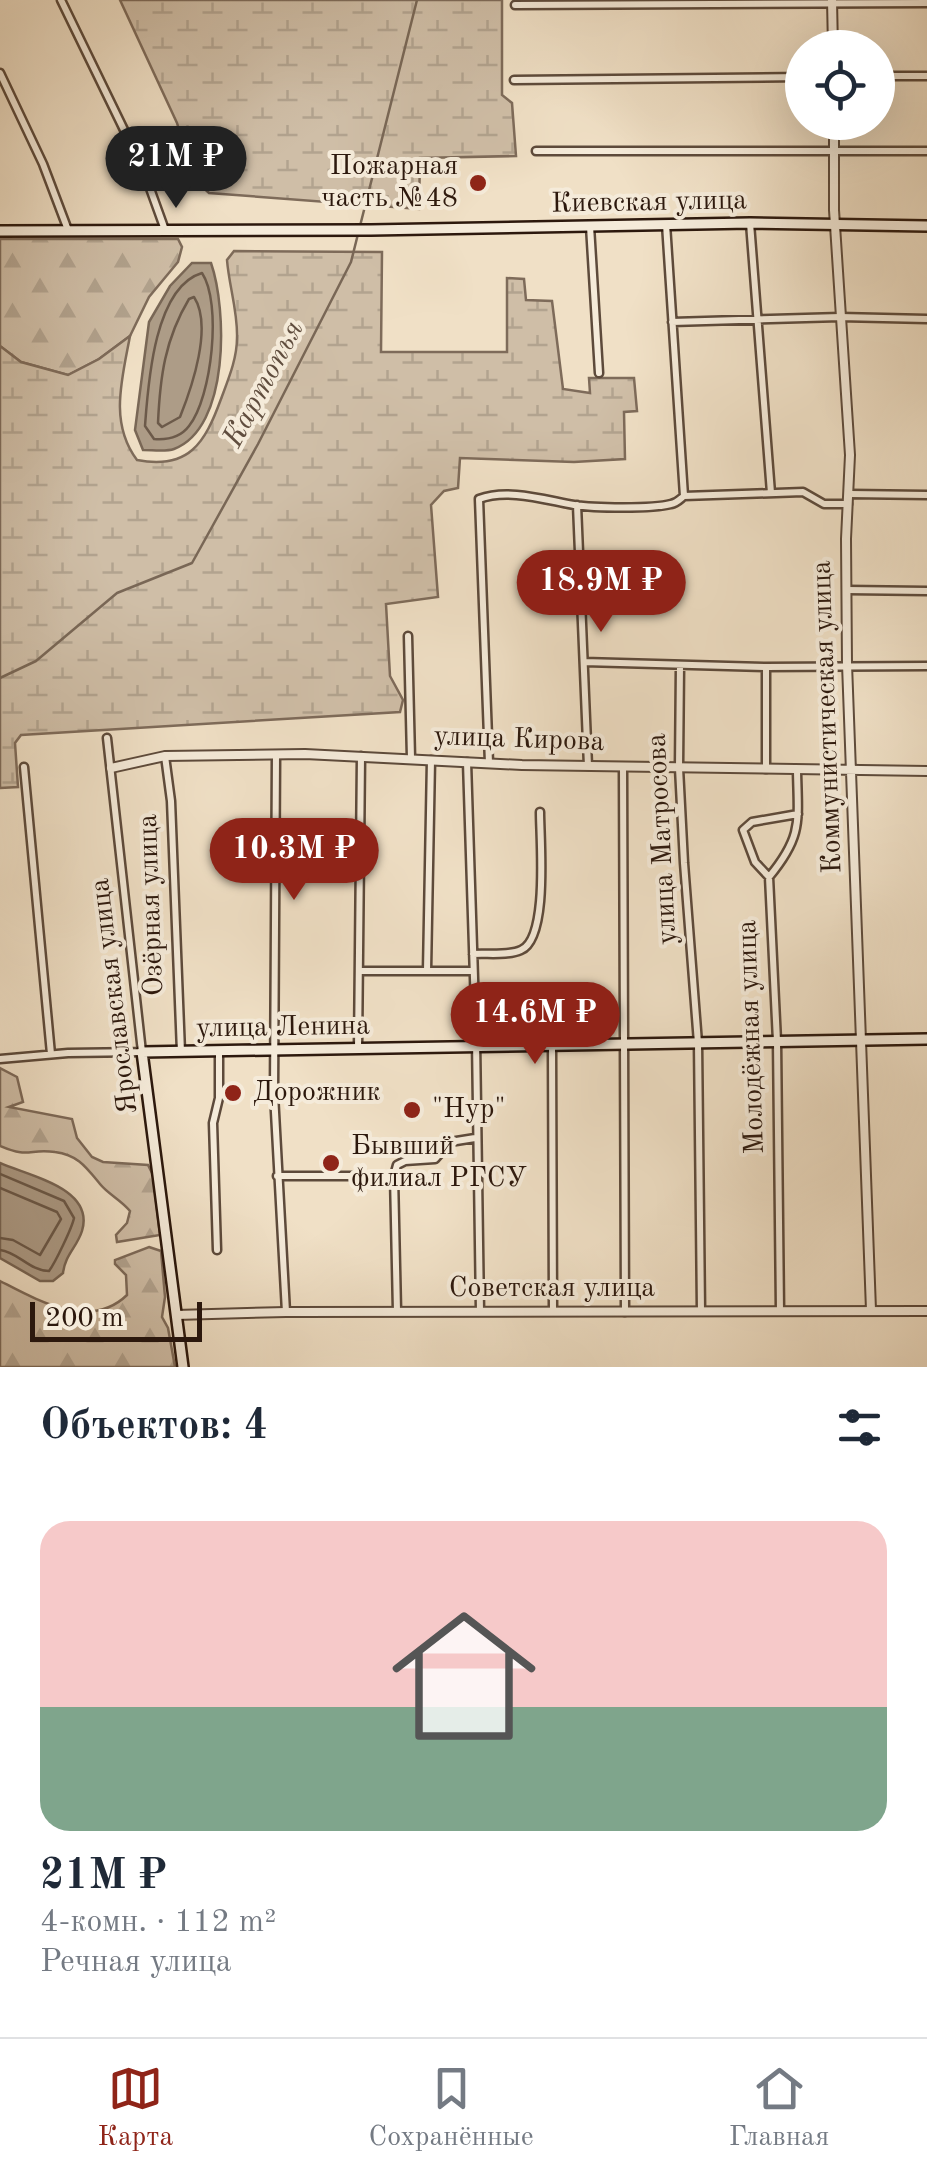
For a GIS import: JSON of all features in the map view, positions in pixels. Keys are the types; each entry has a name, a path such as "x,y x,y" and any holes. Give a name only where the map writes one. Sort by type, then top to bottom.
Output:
{"main road":[{"name":"Киевская улица","path":"164,230 666,224 927,226"},
{"path":"0,231 164,230"},
{"name":"улица Ленина","path":"142,1052 927,1039"},
{"name":"Ярославская улица","path":"142,1052 183,1367"}],"street":[{"path":"62,0 142,169 164,230"},
{"path":"832,2 833,30"},
{"path":"515,4 927,3"},
{"path":"0,72 43,164 68,230"},
{"path":"895,76 927,76"},
{"path":"514,80 785,77"},
{"name":"Коммунистическая улица","path":"834,140 849,499 847,664 870,1310"},
{"path":"536,151 927,151"},
{"path":"666,224 684,496"},
{"path":"750,224 771,492"},
{"path":"590,226 600,373"},
{"path":"672,322 927,319"},
{"path":"488,764 479,499 526,497 578,505 670,504 684,496 805,492 824,504 927,494"},
{"path":"578,505 588,766"},
{"path":"847,590 927,591"},
{"path":"408,636 411,758"},
{"path":"584,662 927,666"},
{"name":"улица Матросова","path":"680,665 680,768 698,1043 701,1311"},
{"path":"766,667 766,770"},
{"name":"Ярославская улица","path":"107,738 142,1052"},
{"path":"276,755 274,1051 286,1312"},
{"path":"358,1050 362,755"},
{"name":"улица Кирова","path":"110,768 165,756 362,755 488,764 927,771"},
{"name":"Озёрная улица","path":"165,756 181,1052"},
{"path":"427,971 430,760"},
{"path":"466,762 480,1311"},
{"path":"24,767 51,1054"},
{"path":"623,767 624,1312"},
{"path":"796,770 798,814 794,844 770,877 755,862 743,830 752,822 798,814"},
{"path":"473,954 516,952 534,938 540,905 540,812"},
{"name":"Молодёжная улица","path":"770,877 780,1310"},
{"path":"360,972 474,970"},
{"path":"552,1047 553,1311"},
{"name":"улица Ленина","path":"0,1059 142,1052"},
{"path":"217,1250 213,1123 219,1098 219,1052"},
{"path":"397,1311 394,1176 400,1162 434,1159 450,1142 475,1138"},
{"path":"277,1176 394,1176"},
{"name":"Советская улица","path":"176,1315 927,1311"}],"green space":[{"path":"120,0 502,0 502,95 512,103 516,156 420,158 419,209 209,193 194,179 177,123"},
{"path":"0,239 178,239 182,247 178,262 149,297 130,336 68,375 21,362 0,346"},
{"path":"234,251 382,252 381,352 507,352 507,278 524,279 526,300 552,301 563,389 590,393 589,378 634,378 637,411 624,412 625,459 574,462 460,458 458,488 444,491 431,505 438,597 386,604 390,676 403,700 400,712 21,735 15,743 18,787 0,788 0,346 21,362 68,375 130,336 120,400 128,446 137,460 170,461 182,457 208,428 234,362 237,328 227,260"},
{"path":"0,1068 17,1077 23,1102 9,1107 72,1119 77,1138 92,1157 103,1162 148,1165 153,1175 160,1235 117,1242 116,1235 127,1223 130,1211 81,1163 63,1154 24,1153 0,1146"},
{"path":"149,1247 161,1251 165,1297 162,1317 168,1328 175,1367 0,1367 0,1281 64,1309 97,1311 127,1295 126,1275 115,1260"}],"water":[{"path":"192,263 211,263 216,283 221,337 215,393 206,418 192,437 171,450 143,450 135,430 149,322 170,286"},
{"path":"0,1163 57,1186 79,1204 82,1231 63,1273 53,1281 40,1281 0,1258"}],"waterway":[{"name":"Картопья","path":"360,226 417,0"},
{"name":"Картопья","path":"0,678 36,661 117,593 192,563 351,262 358,234"}],"place":[{"name":"Пожарная часть №48","path":"478,183"},
{"name":"Дорожник","path":"233,1093"},
{"name":"\"Нур\"","path":"412,1110"},
{"name":"Бывший филиал РГСУ","path":"331,1163"}]}
